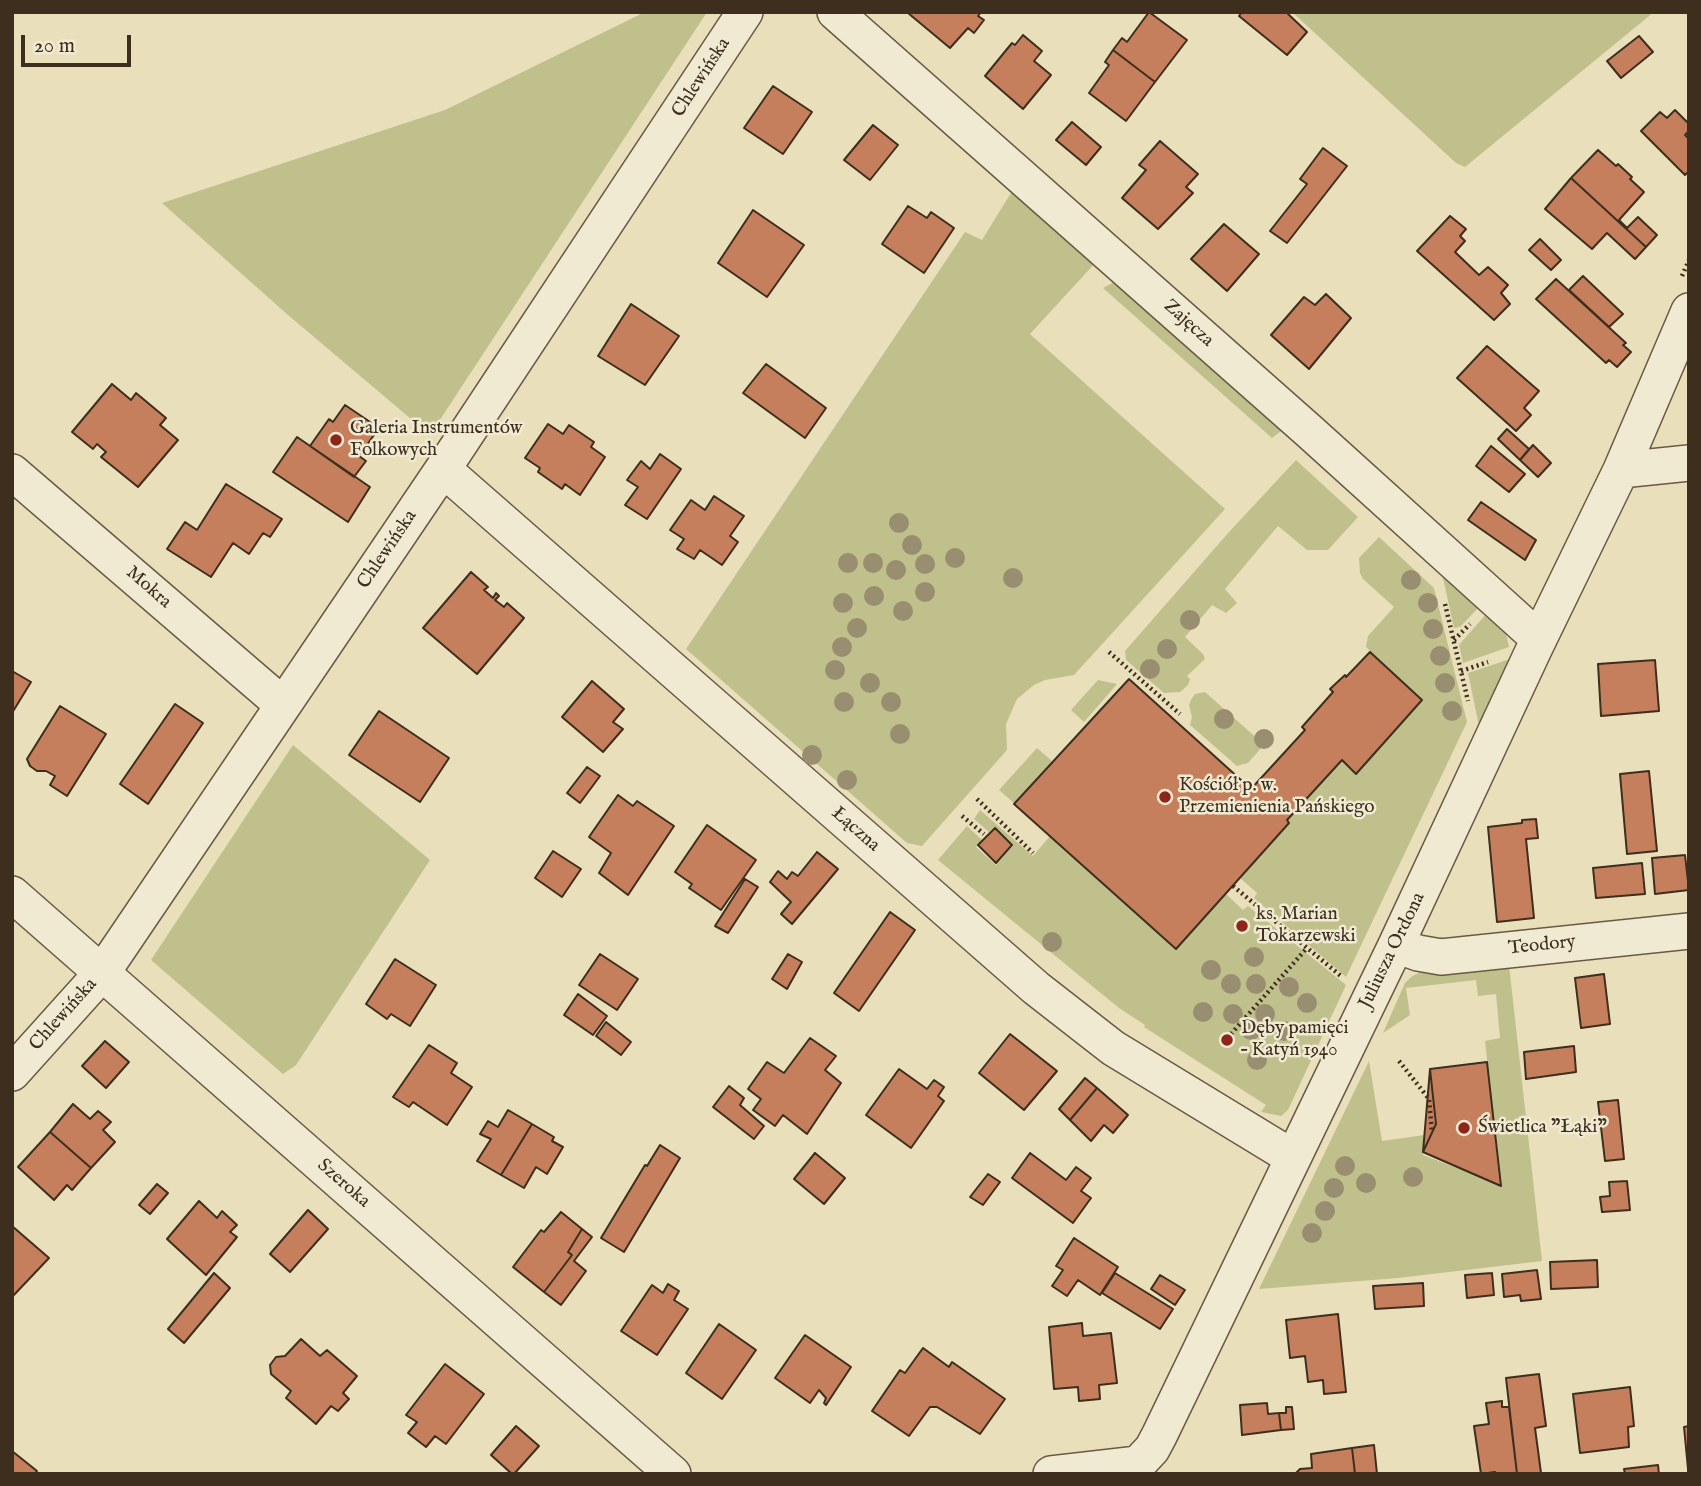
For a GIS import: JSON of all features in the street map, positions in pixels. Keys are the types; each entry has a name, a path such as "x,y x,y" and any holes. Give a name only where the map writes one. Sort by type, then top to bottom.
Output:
{"street":[{"name":"Chlewińska","path":"12,1073 102,973 443,469 744,12"},
{"name":"Zajęcza","path":"835,12 1299,422 1539,639"},
{"name":"Juliusza Ordona","path":"1139,1469 1159,1436 1396,946 1621,470 1689,311"},
{"path":"1621,470 1689,463"},
{"name":"Łączna","path":"443,469 1036,988 1113,1048 1292,1157"},
{"name":"Mokra","path":"12,471 283,705"},
{"name":"Szeroka","path":"12,894 673,1474"},
{"name":"Teodory","path":"1396,946 1441,957 1689,931"},
{"path":"1051,1474 1139,1469"}],"path":[{"path":"1442,593 1469,704"},
{"path":"1109,652 1181,714"},
{"path":"977,799 1033,853"},
{"path":"962,816 984,834"},
{"path":"1233,886 1346,980"},
{"path":"1231,1034 1306,948"},
{"path":"1399,1061 1429,1099 1432,1132"}],"green space":[{"path":"645,12 707,12 430,435 288,315 162,203 445,110"},
{"path":"1292,12 1654,12 1465,167 1456,163"},
{"path":"1014,188 1097,261 1030,334 1225,509 1074,675 1045,680 1017,699 1006,724 1007,750 922,846 907,843 686,649 965,232 982,240"},
{"path":"1120,279 1285,428 1272,438 1103,288"},
{"path":"1296,460 1358,517 1328,550 1307,550 1278,526 1225,589 1237,603 1226,613 1212,605 1185,637 1205,659 1187,676 1190,679 1188,685 1180,692 1164,693 1126,660 1125,651"},
{"path":"1379,537 1434,588 1467,722 1346,977 1254,898 1257,893 1240,878 1289,823 1287,820 1342,760 1357,773 1422,701 1366,647 1368,636 1394,607 1363,579 1360,573 1359,558"},
{"path":"1448,572 1482,604 1460,627 1454,628 1443,578"},
{"path":"1488,612 1506,633 1509,647 1463,663 1459,645"},
{"path":"1510,659 1479,726 1468,673"},
{"path":"1098,680 1117,684 1084,722 1071,710"},
{"path":"1205,692 1260,741 1262,747 1248,763 1237,766 1190,725 1191,700 1195,694"},
{"path":"293,745 430,860 296,1065 283,1074 151,960"},
{"path":"1037,748 1052,761 1014,803 999,790"},
{"path":"980,810 1033,856 1050,836 1176,949 1226,894 1243,910 1248,906 1346,985 1288,1110 1281,1116 1261,1112 1266,1105 1144,1027 1145,1025 1119,1008 938,860 967,826 982,840 976,847 996,865 1013,846 994,827 989,832 974,819"},
{"path":"1508,956 1542,1261 1398,1278 1259,1289 1369,1061 1382,1141 1424,1135 1423,1155 1501,1185 1485,1041 1500,1038 1496,994 1478,996 1476,980 1406,988 1410,1015 1383,1033 1405,983 1411,977 1424,970"}],"building":[{"path":"981,12 978,16 984,20 974,33 968,28 950,48 908,13"},
{"path":"1149,12 1187,40 1155,82 1113,50 1122,38 1127,42"},
{"path":"1242,12 1286,12 1307,32 1287,55 1239,16"},
{"path":"1023,35 1042,51 1034,61 1051,75 1023,109 985,76 1012,43 1015,45"},
{"path":"1639,36 1653,52 1621,78 1607,61"},
{"path":"1113,50 1155,82 1126,121 1089,93 1109,65 1105,62"},
{"path":"773,86 812,112 783,154 744,128"},
{"path":"1675,110 1689,124 1689,131 1685,135 1689,139 1689,171 1685,175 1641,131 1660,112 1667,118"},
{"path":"1072,122 1101,147 1086,165 1056,140"},
{"path":"873,125 898,145 870,180 844,160"},
{"path":"1160,141 1198,174 1186,187 1193,193 1158,229 1122,198 1146,170 1139,165"},
{"path":"1323,148 1347,166 1287,243 1270,231 1307,184 1300,179"},
{"path":"1598,150 1616,166 1618,164 1644,192 1619,220 1627,228 1638,217 1657,235 1646,247 1571,178"},
{"path":"1571,178 1646,247 1635,259 1607,233 1592,249 1545,209"},
{"path":"908,206 927,218 931,212 954,228 924,273 882,244"},
{"path":"753,210 804,245 767,297 718,263"},
{"path":"1450,216 1466,229 1460,236 1465,241 1455,252 1479,275 1488,267 1508,285 1501,293 1510,304 1494,320 1417,251"},
{"path":"1224,224 1259,254 1227,291 1191,259"},
{"path":"1540,239 1561,260 1551,270 1529,250"},
{"path":"1583,276 1623,314 1609,327 1569,290"},
{"path":"1556,279 1626,343 1623,345 1631,352 1617,367 1609,360 1606,363 1536,299"},
{"path":"1326,294 1351,318 1309,369 1271,335 1304,297 1315,305"},
{"path":"631,304 679,336 645,385 598,356"},
{"path":"1487,346 1539,391 1524,408 1531,415 1516,431 1457,378"},
{"path":"766,364 826,408 805,438 743,393"},
{"path":"112,384 131,400 136,393 166,418 160,425 178,440 138,487 101,457 106,452 97,444 93,449 72,432"},
{"path":"345,405 379,428 359,456 366,461 354,477 310,446 329,419 333,422"},
{"path":"548,424 563,434 569,425 594,442 591,447 605,457 580,495 565,484 562,489 538,472 540,468 525,458"},
{"path":"1507,429 1529,449 1520,460 1498,439"},
{"path":"297,437 370,487 348,522 273,472"},
{"path":"1533,445 1551,463 1538,477 1520,460"},
{"path":"1491,446 1525,474 1509,492 1476,466"},
{"path":"660,454 681,469 647,519 625,505 638,487 627,480 641,461 650,469"},
{"path":"226,484 282,519 270,537 263,533 249,554 233,543 211,577 167,549 185,522 197,530"},
{"path":"714,496 744,516 730,536 738,542 722,565 700,550 694,559 677,549 684,539 670,530 691,500 705,510"},
{"path":"1481,502 1536,540 1525,560 1468,520"},
{"path":"471,572 488,587 484,590 493,598 496,593 499,596 495,600 504,607 507,603 524,618 477,674 423,628"},
{"name":"Kościół p. w. Przemienienia Pańskiego","path":"1370,652 1422,700 1356,774 1342,760 1176,949 1014,804 1129,679 1251,789 1305,730 1302,727 1333,692 1330,689"},
{"path":"1655,660 1659,711 1601,716 1598,664"},
{"path":"12,671 31,682 12,713"},
{"path":"592,681 624,709 613,722 623,729 603,752 562,717"},
{"path":"175,704 203,723 148,804 120,784"},
{"path":"60,706 106,734 67,796 50,785 55,776 46,771 37,771 30,766 27,759"},
{"path":"379,711 449,758 420,802 349,755"},
{"path":"587,767 600,776 580,803 567,793"},
{"path":"1649,771 1657,851 1627,854 1620,774"},
{"path":"618,795 633,806 637,801 674,826 628,895 599,873 611,853 589,837"},
{"path":"1536,819 1538,838 1526,839 1534,918 1497,922 1488,827"},
{"path":"707,825 756,860 721,910 689,888 692,884 675,872"},
{"path":"995,828 1012,845 996,863 978,845"},
{"path":"553,851 581,869 562,897 535,878"},
{"path":"817,852 838,869 792,924 781,914 791,902 770,882 778,871 787,879 792,872 798,876"},
{"path":"1685,855 1689,890 1655,894 1652,858"},
{"path":"1642,863 1645,894 1596,898 1593,868"},
{"path":"745,879 758,887 728,933 715,926"},
{"path":"890,912 915,930 859,1011 834,993"},
{"path":"600,954 638,979 617,1010 579,985"},
{"path":"788,954 802,962 787,989 772,979"},
{"path":"395,959 436,985 410,1026 391,1014 387,1019 366,1004"},
{"path":"1604,974 1610,1024 1581,1028 1575,978"},
{"path":"578,994 607,1016 593,1035 564,1015"},
{"path":"606,1022 631,1042 621,1055 596,1036"},
{"path":"1010,1034 1057,1071 1024,1110 979,1073"},
{"path":"810,1038 836,1056 825,1070 841,1083 807,1134 783,1115 775,1126 753,1110 761,1099 748,1089 767,1062 784,1073"},
{"path":"105,1041 129,1062 106,1088 82,1066"},
{"path":"429,1045 457,1063 451,1073 472,1087 447,1125 413,1102 409,1107 393,1097"},
{"path":"1574,1046 1576,1072 1526,1079 1524,1052"},
{"name":"Świetlica \"Łąki\"","path":"1487,1062 1501,1186 1423,1152 1436,1124 1430,1069"},
{"path":"899,1069 927,1089 934,1080 944,1087 938,1096 944,1101 911,1148 866,1115"},
{"path":"1430,1069 1436,1124 1423,1152"},
{"path":"1085,1078 1097,1088 1070,1120 1059,1109"},
{"path":"729,1086 744,1098 740,1105 764,1126 754,1139 713,1107"},
{"path":"1097,1088 1128,1115 1113,1133 1104,1125 1091,1141 1070,1120"},
{"path":"1618,1100 1624,1159 1605,1161 1598,1102"},
{"path":"73,1104 90,1119 98,1111 111,1122 103,1130 115,1142 91,1168 50,1132"},
{"path":"508,1110 532,1124 501,1175 477,1161 491,1139 480,1134 488,1121 498,1127"},
{"path":"532,1124 554,1137 552,1141 563,1147 547,1174 536,1167 524,1188 501,1175"},
{"path":"50,1132 91,1168 72,1190 67,1185 54,1200 18,1167"},
{"path":"660,1145 680,1158 624,1252 601,1238"},
{"path":"815,1153 845,1178 824,1204 794,1179"},
{"path":"1030,1153 1066,1180 1076,1167 1091,1178 1081,1191 1091,1198 1073,1223 1012,1178"},
{"path":"988,1174 1000,1182 983,1205 970,1197"},
{"path":"1627,1181 1630,1210 1602,1212 1600,1197 1610,1196 1609,1182"},
{"path":"157,1184 168,1193 150,1214 139,1205"},
{"path":"199,1201 217,1218 222,1211 237,1225 230,1232 237,1237 206,1275 167,1239"},
{"path":"308,1210 328,1229 290,1272 270,1254"},
{"path":"561,1212 582,1229 568,1252 572,1255 544,1292 513,1267 541,1230 544,1232"},
{"path":"12,1226 49,1258 12,1297"},
{"path":"582,1229 592,1237 574,1261 586,1271 561,1305 544,1292 572,1255 568,1252"},
{"path":"1074,1238 1118,1267 1100,1295 1078,1280 1067,1296 1052,1286 1063,1270 1056,1266"},
{"path":"1597,1260 1598,1287 1551,1289 1550,1262"},
{"path":"1537,1270 1541,1299 1521,1301 1520,1295 1504,1297 1502,1274"},
{"path":"214,1273 230,1288 184,1343 168,1329"},
{"path":"1115,1273 1173,1309 1160,1329 1102,1293"},
{"path":"1492,1273 1494,1295 1467,1298 1465,1275"},
{"path":"1160,1275 1185,1290 1175,1305 1151,1289"},
{"path":"1423,1283 1424,1306 1375,1309 1373,1286"},
{"path":"668,1284 679,1291 674,1300 688,1309 657,1355 621,1331 652,1285 663,1293"},
{"path":"1338,1314 1346,1392 1324,1394 1323,1380 1308,1382 1305,1356 1290,1358 1286,1320"},
{"path":"1082,1323 1083,1336 1111,1333 1117,1383 1099,1385 1100,1399 1079,1401 1078,1387 1054,1389 1049,1327"},
{"path":"719,1324 756,1350 722,1399 686,1373"},
{"path":"805,1335 851,1367 826,1405 826,1398 819,1390 810,1403 775,1378"},
{"path":"301,1339 320,1356 327,1350 357,1376 343,1393 349,1399 338,1411 331,1406 316,1424 286,1398 291,1391 271,1374 270,1365 276,1357 285,1356"},
{"path":"923,1348 949,1367 952,1362 1005,1399 980,1434 937,1407 930,1407 909,1436 872,1411 900,1370 905,1373"},
{"path":"445,1364 484,1394 446,1444 435,1436 426,1447 408,1433 417,1422 406,1415"},
{"path":"1539,1374 1546,1426 1535,1428 1541,1473 1517,1474 1506,1378"},
{"path":"1630,1387 1634,1426 1628,1427 1629,1447 1580,1453 1573,1394"},
{"path":"1502,1401 1502,1407 1509,1407 1517,1474 1481,1474 1474,1426 1489,1424 1486,1403"},
{"path":"1267,1403 1268,1414 1279,1413 1281,1430 1242,1435 1240,1405"},
{"path":"1286,1407 1292,1407 1294,1429 1281,1430 1279,1413 1286,1413"},
{"path":"516,1426 539,1446 512,1474 491,1455"},
{"path":"1689,1426 1689,1468 1688,1469 1684,1427"},
{"path":"1374,1445 1377,1474 1355,1474 1352,1448"},
{"path":"1352,1448 1355,1474 1295,1474 1300,1469 1312,1468 1311,1454"},
{"path":"12,1451 37,1471 35,1474 12,1474"},
{"path":"1658,1465 1659,1474 1625,1474 1624,1469"}],"place":[{"name":"Galeria Instrumentów Folkowych","path":"336,440"},
{"name":"Kościół p. w. Przemienienia Pańskiego","path":"1165,797"},
{"name":"ks. Marian Tokarzewski","path":"1242,926"},
{"name":"Dęby pamięci – Katyń 1940","path":"1227,1040"},
{"name":"Świetlica \"Łąki\"","path":"1464,1128"}]}
